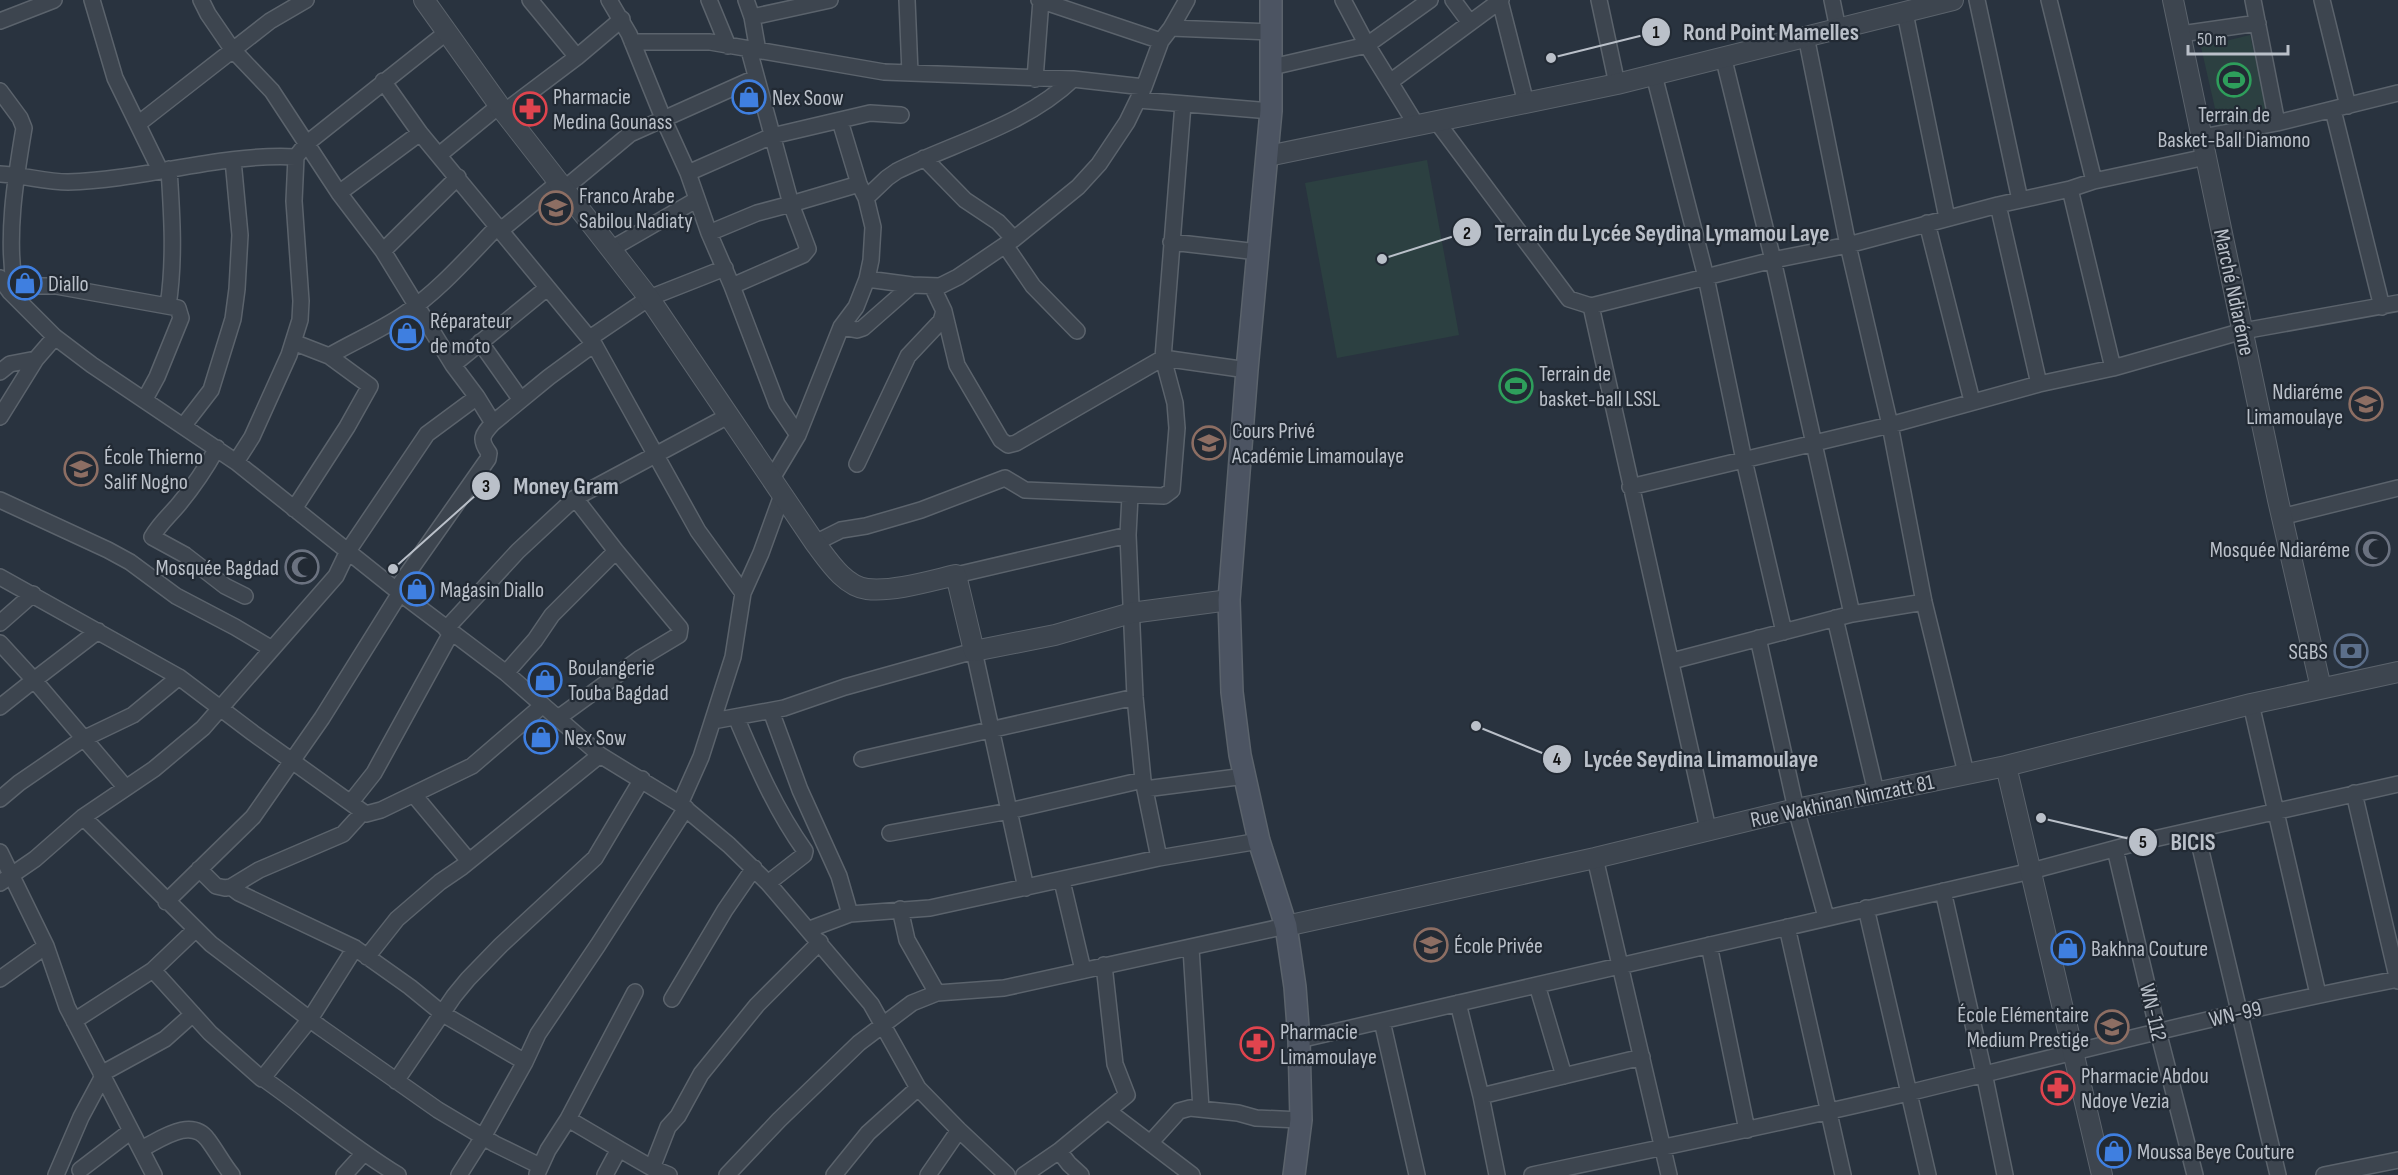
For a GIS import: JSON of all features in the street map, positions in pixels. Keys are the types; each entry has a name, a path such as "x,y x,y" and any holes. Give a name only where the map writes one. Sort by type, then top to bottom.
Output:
{"main road":[{"path":"1271,0 1272,67 1268,156 1228,600 1232,692 1245,776 1259,841 1286,926 1295,987 1301,1120 1294,1175"}],"street":[{"path":"0,21 13,7 54,0"},
{"path":"92,0 115,78 165,170 174,237 168,306"},
{"path":"201,0 232,49 272,91 339,193 382,251 453,365 493,423"},
{"path":"138,124 214,66 232,49 270,21 306,0"},
{"path":"424,0 502,108 649,298 815,543 847,579 866,589 904,586 1128,535"},
{"path":"530,0 577,57"},
{"path":"609,0 622,19 688,173 696,200 725,268 777,404 798,435"},
{"path":"709,0 728,46"},
{"path":"732,286 803,255 807,249 791,204 755,78 752,17 746,0"},
{"path":"752,17 830,0"},
{"path":"907,0 910,73"},
{"path":"1035,79 1040,0 1161,41"},
{"path":"867,279 932,286 948,283 1010,242 1061,202 1099,164 1122,130 1141,94 1161,41 1187,0"},
{"path":"1343,0 1367,45 1417,126"},
{"path":"1272,67 1367,45 1430,0"},
{"path":"1453,0 1470,23"},
{"path":"1390,82 1501,0 1526,103"},
{"path":"1599,0 1617,84"},
{"path":"1832,0 1838,29"},
{"path":"1268,156 1617,84 1953,0"},
{"path":"1977,0 2020,200"},
{"path":"2049,0 2094,181"},
{"name":"Marché Ndiaréme","path":"2173,0 2281,517 2320,688"},
{"path":"2253,0 2277,123"},
{"path":"2322,0 2348,106"},
{"path":"1905,13 1947,218"},
{"path":"439,155 502,108 577,57 622,19"},
{"path":"2181,34 2258,23"},
{"path":"1171,28 1272,32"},
{"path":"236,462 252,437 293,342 300,320 301,302 294,201 296,157 306,144 447,32"},
{"path":"1806,36 1848,244 1890,425 1924,602 1966,773"},
{"path":"632,42 710,42 884,72 1073,80 1183,104 1271,111"},
{"path":"1723,56 1773,260 1852,614"},
{"path":"1654,75 1706,277 1744,460 1784,632"},
{"path":"328,356 416,306 500,228 619,141 663,118 755,78"},
{"path":"867,198 887,178 924,158 1050,100 1073,80"},
{"path":"383,81 420,133 592,341 698,531 743,593"},
{"path":"0,91 23,123 16,175 12,238 13,291"},
{"path":"2202,137 2277,123 2398,93"},
{"path":"815,543 841,530 866,526 921,510 1001,479 1008,478 1021,489 1130,496 1164,496 1172,490 1178,429 1175,403 1163,358 1183,104"},
{"path":"2332,110 2382,307"},
{"path":"688,173 772,136 870,113 901,115"},
{"path":"459,1175 483,1137 538,1034 598,945 683,806 733,657 743,593 761,552 777,487 841,327 856,307 867,279 873,226 867,198 859,183 840,121"},
{"path":"1437,122 1569,299 1591,306 2070,189 2094,181 2206,157"},
{"path":"339,193 420,133"},
{"path":"0,174 66,182 233,160 296,157"},
{"path":"924,158 965,200 999,222 1033,286 1077,331"},
{"path":"184,425 211,390 232,319 237,289 240,235 233,160"},
{"path":"382,251 458,177"},
{"path":"709,232 757,213 859,183"},
{"path":"2070,189 2113,368"},
{"path":"611,249 696,200"},
{"path":"1998,205 2039,384"},
{"path":"1927,223 1972,401"},
{"path":"1171,242 1258,252"},
{"path":"166,902 253,817 322,718 398,592 488,459 489,453 482,443 482,435 493,423 592,341 649,298 725,268"},
{"path":"0,278 55,337 92,365 236,462 398,592 506,674 600,755 683,806 754,868 810,929 871,1004 885,1024 918,1088 958,1130 1007,1175"},
{"path":"841,327 857,330 863,328 912,285"},
{"path":"13,291 26,286 56,286 178,308 181,318 157,377 145,399"},
{"path":"932,286 944,311 957,365 1001,440 1008,445 1016,443 1163,358 1247,370"},
{"path":"453,365 548,288"},
{"path":"1630,487 1890,425 1972,401 2113,368 2243,331 2398,303"},
{"path":"1591,306 1708,829"},
{"path":"857,464 908,356 941,321 944,311"},
{"path":"0,417 36,359 55,337"},
{"path":"293,342 328,356 370,386 347,427 294,509"},
{"path":"480,342 521,400"},
{"path":"0,372 10,364 36,359"},
{"path":"6,879 35,859 82,817 154,769 203,728 336,576 348,551 427,434 477,397"},
{"path":"199,869 216,886 231,887 259,870 343,834 449,631 518,551 575,498 728,416"},
{"path":"217,448 199,479 177,507 158,526 152,537 185,555 225,586 245,596"},
{"path":"2281,517 2398,488"},
{"path":"1130,496 1128,535 1135,698 1144,785 1159,858"},
{"path":"558,718 639,659 679,635 680,632 680,628 616,552 575,498"},
{"path":"0,500 130,562 176,596 272,649"},
{"path":"506,674 535,640 552,615 616,552"},
{"path":"956,575 1026,888"},
{"path":"0,577 179,677 366,814 374,813 414,795 472,766 543,705"},
{"path":"0,623 33,594"},
{"path":"713,721 771,711 808,701 844,687 974,651 1055,635 1131,613 1228,600"},
{"path":"1672,661 1852,614 1924,602"},
{"path":"1835,618 1876,792"},
{"path":"0,706 98,631"},
{"path":"1758,638 1796,809 1826,917"},
{"path":"0,643 126,788"},
{"name":"Rue Wakhinan Nimzatt 81","path":"1286,926 1595,858 1796,809 2006,766 2252,704 2398,672"},
{"path":"0,799 19,783 83,739 133,715 179,677"},
{"path":"862,759 1135,698"},
{"path":"2252,704 2318,994"},
{"path":"771,711 800,790 839,876 850,914"},
{"path":"736,717 759,774 785,823 804,850 804,855 768,883"},
{"path":"264,1078 361,952 440,882 600,755"},
{"path":"2006,766 2102,1175"},
{"path":"890,833 1144,785 1245,776"},
{"path":"396,1082 454,996 501,945 595,858 642,779"},
{"path":"1299,1040 2398,784"},
{"path":"2354,793 2398,980"},
{"path":"414,795 469,861"},
{"path":"82,817 195,930 396,1082 538,1170 568,1119 635,992"},
{"path":"2196,830 2278,1175"},
{"path":"810,929 850,914 930,908 1159,858 1259,841"},
{"name":"WN-112","path":"2115,849 2195,1175"},
{"path":"0,852 6,879 46,946 74,1021 154,1175"},
{"path":"1595,858 1670,1175"},
{"path":"672,999 725,909 754,868"},
{"path":"1062,880 1083,970"},
{"path":"231,887 239,894 361,952 443,1014 525,1062"},
{"path":"1943,891 2005,1175"},
{"path":"1866,908 1928,1175"},
{"path":"900,909 907,940 937,993"},
{"path":"727,1175 779,1120 859,1043 912,1003 937,993 1004,988 1286,926"},
{"path":"1787,927 1843,1175"},
{"path":"74,1021 153,970 195,930"},
{"path":"652,1168 668,1127 678,1116 701,1074 757,1005 820,942"},
{"path":"1709,945 1748,1130"},
{"path":"0,979 46,946"},
{"path":"1191,948 1201,1109"},
{"path":"1024,1175 1059,1151 1127,1093 1115,1064 1104,966"},
{"path":"153,970 232,1055 261,1079 264,1078 342,1135 381,1171 398,1175"},
{"name":"WN-99","path":"1532,1175 1582,1170 2073,1053 2158,1030 2318,994 2398,980"},
{"path":"1537,985 1564,1076"},
{"path":"1458,1003 1481,1096 1497,1175"},
{"path":"56,1175 102,1075 165,1039 194,1014"},
{"path":"1382,1021 1417,1175"},
{"path":"1481,1096 1642,1058"},
{"path":"834,1175 868,1133 918,1088"},
{"path":"1151,1142 1179,1112 1190,1108 1238,1113 1256,1118 1301,1120"},
{"path":"1108,1111 1192,1175"},
{"path":"568,1119 652,1168 669,1175"},
{"path":"141,1149 181,1130 193,1130 208,1140 232,1175"},
{"path":"928,1175 958,1130"},
{"path":"65,1153 82,1173 131,1131"},
{"path":"605,1175 619,1149"},
{"path":"1059,1151 1068,1164 1081,1175"},
{"path":"344,1175 364,1153"},
{"path":"2324,1175 2398,1160"}],"green space":[{"name":"Terrain de Basket-Ball Diamono","path":"2250,35 2268,114 2219,126 2201,47"},
{"path":"1427,160 1459,335 1337,358 1305,183"}],"place":[{"name":"Rond Point Mamelles","path":"1551,58"},
{"name":"Terrain de Basket-Ball Diamono","path":"2234,80"},
{"name":"Nex Soow","path":"749,97"},
{"name":"Pharmacie Medina Gounass","path":"530,109"},
{"name":"Franco Arabe Sabilou Nadiaty","path":"556,208"},
{"name":"Terrain du Lycée Seydina Lymamou Laye","path":"1382,259"},
{"name":"Diallo","path":"25,283"},
{"name":"Réparateur de moto","path":"407,333"},
{"name":"Terrain de basket-ball LSSL","path":"1516,386"},
{"name":"Ndiaréme Limamoulaye","path":"2366,404"},
{"name":"Cours Privé Académie Limamoulaye","path":"1209,443"},
{"name":"École Thierno Salif Nogno","path":"81,469"},
{"name":"Mosquée Ndiaréme","path":"2373,549"},
{"name":"Mosquée Bagdad","path":"302,567"},
{"name":"Money Gram","path":"393,569"},
{"name":"Magasin Diallo","path":"417,589"},
{"name":"SGBS","path":"2351,651"},
{"name":"Boulangerie Touba Bagdad","path":"545,680"},
{"name":"Lycée Seydina Limamoulaye","path":"1476,726"},
{"name":"Nex Sow","path":"541,737"},
{"name":"BICIS","path":"2041,818"},
{"name":"École Privée","path":"1431,945"},
{"name":"Bakhna Couture","path":"2068,948"},
{"name":"École Elémentaire Medium Prestige","path":"2112,1027"},
{"name":"Pharmacie Limamoulaye","path":"1257,1044"},
{"name":"Pharmacie Abdou Ndoye Vezia","path":"2058,1088"},
{"name":"Moussa Beye Couture","path":"2114,1151"}]}
